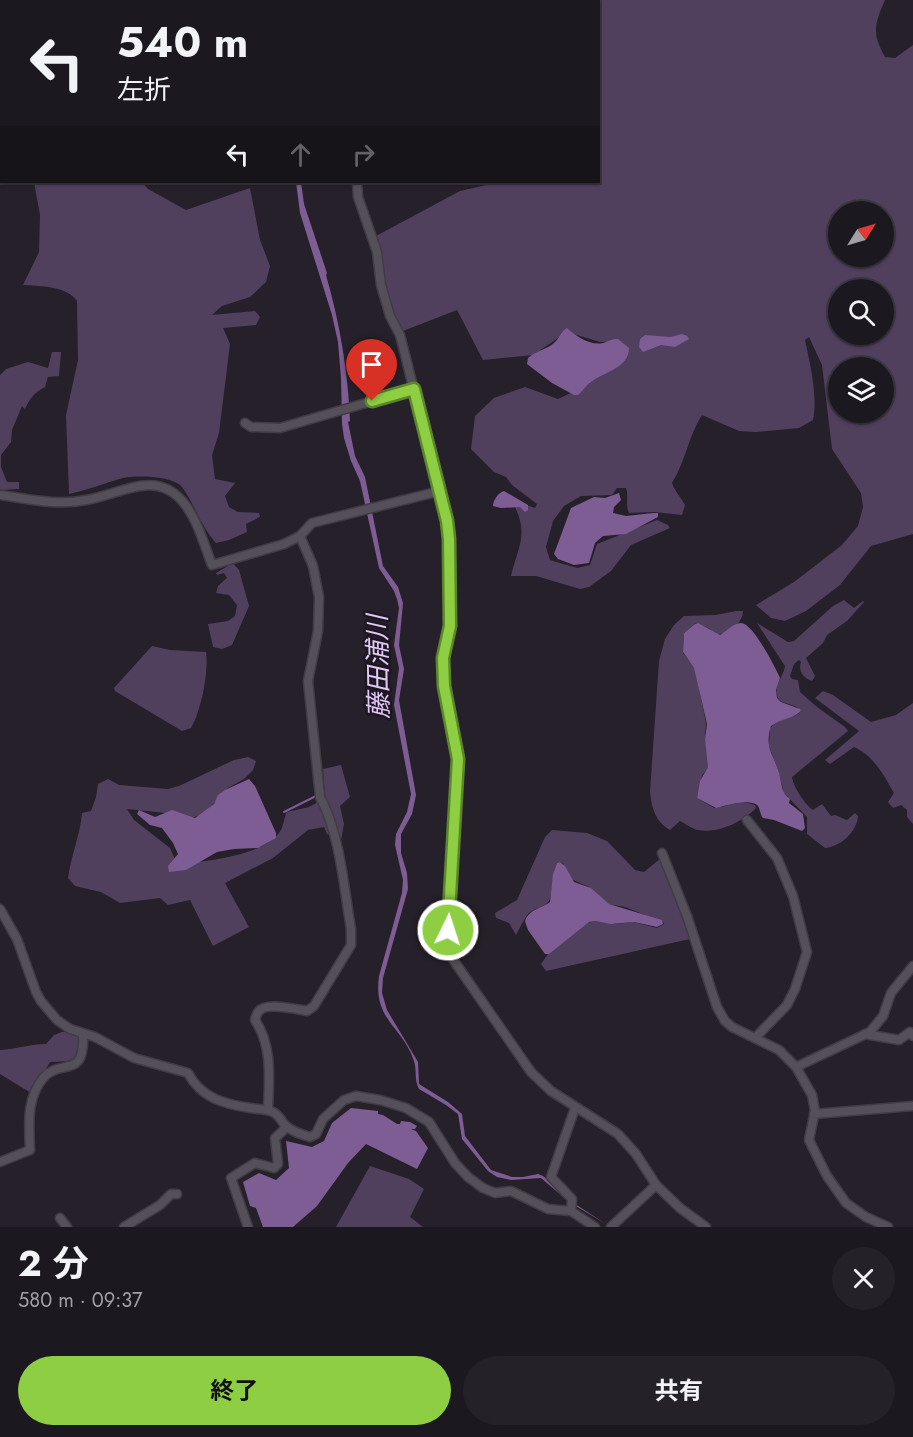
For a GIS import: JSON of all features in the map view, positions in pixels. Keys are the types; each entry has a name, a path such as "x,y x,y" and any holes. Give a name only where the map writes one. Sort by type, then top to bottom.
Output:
{"street":[{"path":"357,183 358,197 377,252 381,285 390,316 400,335 447,521 450,626 443,658 444,686 458,759 449,944 452,958 531,1072 551,1091 618,1134 636,1154 656,1185 680,1208 706,1227"},
{"path":"245,423 251,427 280,428 414,389"},
{"path":"0,495 59,503 87,500 141,485 168,489 180,496 192,514 213,565 284,544 300,536 312,523 440,491"},
{"path":"268,1110 270,1070 264,1034 255,1020 258,1012 264,1007 307,1011 314,1006 351,945 351,929 335,838 328,812 320,797 308,681 318,632 319,597 313,566 300,536"},
{"path":"747,820 777,858 793,896 807,952 795,990 787,1005 756,1037"},
{"path":"662,853 687,916 717,1007 725,1021 732,1027 779,1050 796,1067 812,1095 814,1114 809,1140 838,1194 855,1210 888,1227"},
{"path":"0,909 17,939 41,1001 57,1020 70,1029 94,1036 134,1058 188,1073 193,1082 225,1104 276,1113 287,1127 296,1133 310,1137 316,1134 323,1119 344,1100 356,1096 406,1108 429,1122 455,1163 483,1188 495,1193 511,1191 548,1209 572,1205"},
{"path":"796,1067 870,1032 883,1016 891,993 913,966"},
{"path":"865,1034 899,1040 910,1032 913,1036"},
{"path":"0,1162 30,1150 30,1103 35,1090 51,1071 66,1068 79,1059 83,1051 83,1034"},
{"path":"899,1040 900,1051"},
{"path":"814,1114 913,1106"},
{"path":"575,1108 551,1177 572,1205 595,1227"},
{"path":"248,1227 231,1178 255,1162 274,1168 278,1164 276,1138 287,1127"},
{"path":"611,1227 656,1185"},
{"path":"130,1225 160,1205 171,1194 177,1194"},
{"path":"60,1218 67,1227"}],"shaded area":[{"path":"600,0 885,0 877,23 876,35 885,57 895,58 913,45 913,534 871,546 840,585 806,611 785,621 771,618 756,605 794,582 842,545 858,526 863,507 861,493 832,449 829,423 894,423 894,357 828,357 828,415 822,365 809,337 805,340 814,391 813,420 799,428 756,432 739,431 702,415 672,483 685,505 682,515 654,512 629,513 626,488 617,488 612,495 581,496 564,506 553,521 546,547 550,560 577,568 590,565 597,544 657,520 670,528 631,545 611,571 589,587 580,589 536,576 511,576 521,540 521,525 514,505 523,504 535,508 537,504 512,485 506,477 494,472 471,449 475,416 494,398 525,387 558,399 577,390 619,341 600,342 567,332 533,355 483,360 457,310 403,331 391,308 376,236 460,191 495,183 600,183"},
{"path":"34,183 143,183 148,189 186,210 250,188 260,240 270,266 266,282 250,297 222,306 212,315 255,311 260,317 256,325 223,328 230,344 219,433 212,455 215,479 235,483 225,496 229,507 238,512 259,513 260,517 246,524 247,532 216,543 206,530 182,487 163,479 123,478 69,494 66,415 78,360 77,301 67,292 23,285 39,252 40,215"},
{"path":"296,183 301,183 304,204 327,273 345,366 350,421 348,422 355,456 365,477 383,566 398,587 403,603 399,645 404,669 399,700 416,795 412,814 401,834 401,853 407,873 408,889 383,978 382,993 387,1010 418,1062 419,1084 448,1102 462,1114 465,1136 491,1170 512,1177 538,1174 543,1176 575,1204 606,1224 569,1202 541,1178 511,1180 497,1177 488,1171 462,1139 458,1114 419,1089 415,1064 409,1049 384,1013 380,1003 379,976 402,893 403,880 395,845 396,834 407,812 411,794 394,705 399,668 394,645 399,608 394,591 379,568 360,481 344,438 338,342 332,315 300,213"},
{"path":"567,328 588,342 598,344 618,339 629,348 628,355 620,365 589,383 578,395 552,383 527,364 528,358 552,345"},
{"path":"682,334 689,339 675,347 661,345 643,352 639,347 640,339 645,335 670,337"},
{"path":"52,352 61,352 59,376 48,377 45,387 33,396 25,409 22,406 12,430 11,442 1,455 1,467 7,482 19,482 19,489 0,490 0,375 6,369 28,362 48,368"},
{"path":"504,491 528,505 528,510 525,512 520,507 493,506 494,501"},
{"path":"619,493 621,500 614,507 613,513 626,516 658,513 658,517 626,534 603,536 595,543 589,563 574,565 558,559 554,554 571,508 594,497 605,498"},
{"path":"233,563 239,570 249,606 232,645 222,649 213,647 208,624 228,621 235,616 237,605 229,595 216,593 218,586 227,578 224,573 217,575 216,573"},
{"path":"844,600 854,608 864,602 847,621 827,635 823,643 806,658 815,676 812,681 802,674 799,660 794,664 790,676 798,680 800,692 848,731 792,777 800,795 813,810 822,804 831,816 835,815 847,820 855,813 858,816 855,828 847,838 836,845 825,848 807,834 807,817 784,793 769,746 770,729 775,722 801,711 778,698 776,692 785,666 757,623 788,642 794,641 833,606"},
{"path":"743,611 740,620 724,633 715,635 710,629 696,623 684,633 683,653 695,669 706,723 705,736 709,766 702,776 697,798 714,808 749,803 755,805 756,808 737,822 721,828 698,830 680,821 670,830 655,814 650,792 659,661 665,639 674,625 684,616 716,615"},
{"path":"698,623 720,635 735,624 746,625 763,646 780,678 776,690 777,698 801,711 771,726 769,740 770,751 783,791 790,799 789,803 803,814 805,828 802,831 763,818 758,806 753,803 737,803 716,808 697,798 700,781 708,767 705,739 707,724 694,668 683,652 684,633"},
{"path":"152,646 170,650 206,652 203,691 191,728 182,731 115,691 114,688"},
{"path":"823,691 833,695 871,722 896,715 913,703 913,824 907,817 907,810 901,805 893,808 888,802 894,793 867,755 854,747 830,764 825,760 859,731 815,698"},
{"path":"248,757 256,761 253,770 244,779 228,788 204,814 188,819 175,814 127,809 134,820 170,848 177,864 234,856 249,852 273,839 281,830 287,812 309,807 325,798 323,769 341,765 350,797 340,806 344,824 341,840 327,834 324,827 308,830 273,858 225,883 249,927 213,946 190,900 168,905 160,898 120,903 101,892 75,886 68,878 82,813 91,811 98,784 108,779 119,785 168,789 234,760"},
{"path":"249,779 255,786 276,833 276,838 258,848 217,852 186,870 169,872 168,866 178,854 173,843 162,828 150,825 137,814 139,810 155,817 172,810 195,818 214,804 218,795"},
{"path":"552,830 587,833 607,841 635,870 644,872 660,859 690,939 546,971 541,964 548,954 587,923 595,921 616,924 633,922 657,928 664,924 625,907 608,904 589,887 571,879 563,863 560,862 555,867 549,901 528,914 516,935 509,923 496,918 495,913 517,900 545,837"},
{"path":"560,862 565,866 574,882 591,888 609,904 662,920 663,924 657,927 634,922 611,924 589,922 549,954 545,954 528,930 525,921 532,912 550,902 553,874 557,863"},
{"path":"70,1032 81,1037 81,1049 72,1061 50,1062 31,1093 0,1074 0,1050 46,1044 54,1035"},
{"path":"351,1108 378,1111 378,1114 397,1124 401,1121 417,1126 411,1129 416,1131 428,1148 417,1169 366,1144 348,1163 317,1206 293,1227 263,1227 256,1208 250,1206 243,1182 259,1173 276,1180 289,1168 286,1141 312,1147 324,1141 332,1123"},
{"path":"370,1166 409,1179 424,1189 410,1217 423,1227 336,1227"}],"waterway":[{"path":"284,812 316,796"}],"route":[{"path":"372,401 414,389 447,521 450,626 443,658 444,686 458,759 454,859 448,930"}],"water label":[{"name":"藤田浦川","path":"378,667"}]}
